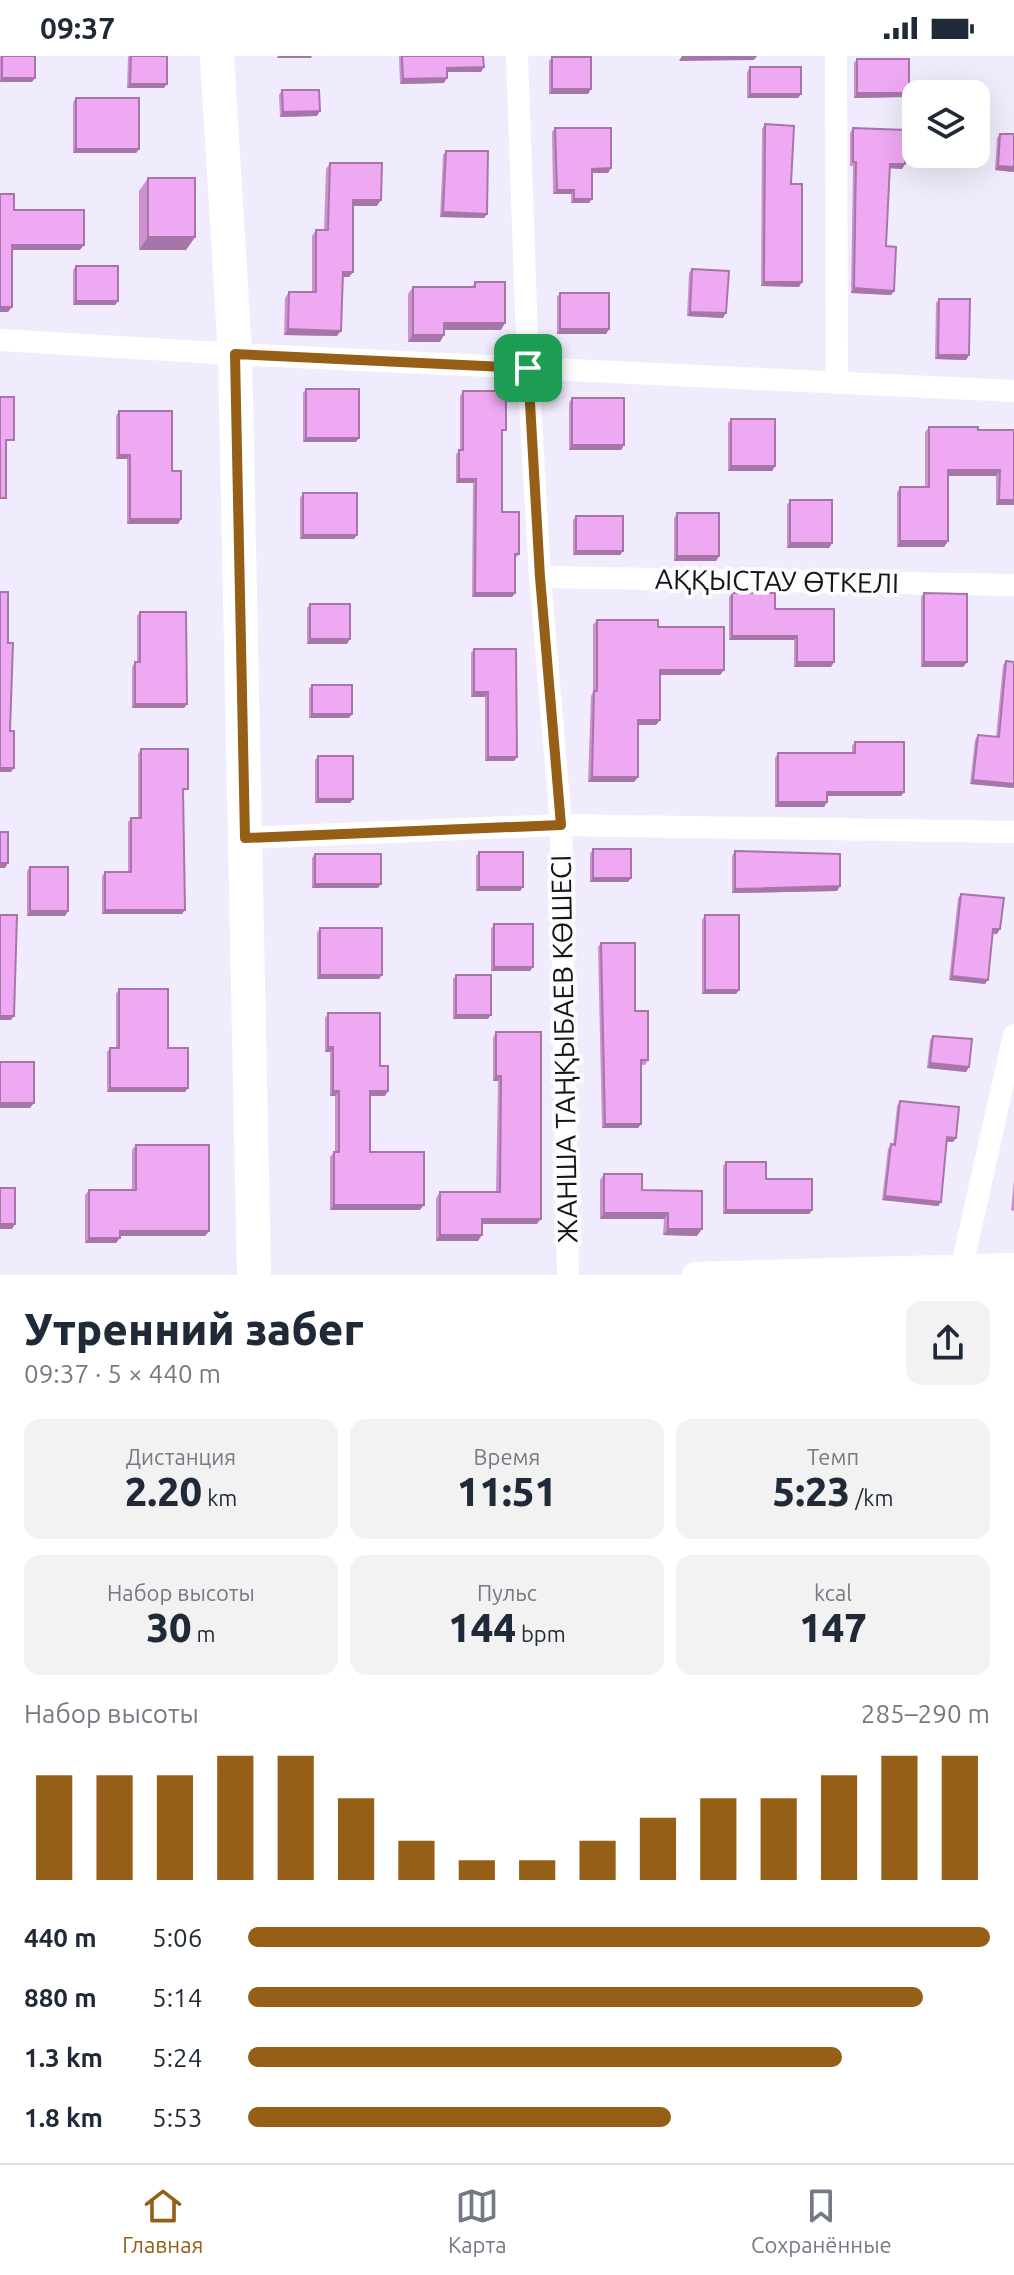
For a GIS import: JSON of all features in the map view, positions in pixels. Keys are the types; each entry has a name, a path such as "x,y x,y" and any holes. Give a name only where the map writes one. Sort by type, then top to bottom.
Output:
{"main road":[{"path":"217,56 235,354 254,1275"}],"street":[{"name":"ЖАНША ТАҢҚЫБАЕВ КӨШЕСІ","path":"517,56 528,368 540,577 561,825 568,1275"},
{"path":"836,56 837,383"},
{"path":"0,340 1014,391"},
{"name":"АҚҚЫСТАУ ӨТКЕЛІ","path":"540,577 1014,585"},
{"path":"245,838 561,825 1014,832"},
{"path":"961,1271 1014,1037"},
{"path":"695,1275 961,1271 1014,1266"}],"building":[{"path":"2,56 35,56 35,78 2,78"},
{"path":"131,56 167,56 167,84 130,84"},
{"path":"402,56 483,56 484,67 447,68 447,78 403,79"},
{"path":"552,57 591,57 591,89 552,89"},
{"path":"857,59 909,59 909,80 902,80 902,93 857,93"},
{"path":"750,67 801,67 801,94 750,94"},
{"path":"282,90 319,90 320,111 283,112"},
{"path":"76,98 139,98 139,149 76,149"},
{"path":"765,124 794,126 791,184 802,184 802,282 764,282"},
{"path":"555,128 611,128 611,168 592,169 592,199 574,199 574,190 557,190"},
{"path":"853,128 902,130 902,164 890,164 886,246 896,247 894,291 854,288 856,162 853,162"},
{"path":"1000,134 1014,134 1014,167 998,166"},
{"path":"446,151 488,151 487,214 443,212"},
{"path":"330,163 382,163 381,200 353,200 353,272 343,272 341,331 288,329 289,292 316,292 316,230 328,230"},
{"path":"148,178 195,178 195,237 148,237"},
{"path":"0,194 14,194 14,210 84,210 84,245 12,245 12,307 0,307"},
{"path":"76,266 118,266 118,301 76,301"},
{"path":"692,269 729,271 726,313 690,312"},
{"path":"475,282 505,282 505,323 444,323 444,335 413,335 413,287 475,287"},
{"path":"560,293 609,293 609,329 560,329"},
{"path":"939,299 970,299 969,355 938,355"},
{"path":"306,389 359,389 359,438 306,438"},
{"path":"463,391 506,391 506,430 502,430 502,512 519,512 515,593 475,593 476,479 459,479 459,450 463,450"},
{"path":"0,397 14,397 14,440 6,440 6,498 0,498"},
{"path":"572,398 624,398 624,445 572,445"},
{"path":"119,411 172,411 172,471 181,471 181,519 130,519 130,455 119,455"},
{"path":"731,419 775,419 775,466 731,466"},
{"path":"929,427 1014,430 1014,500 999,500 1000,470 948,470 948,541 900,541 900,487 929,487"},
{"path":"303,493 357,493 357,535 303,535"},
{"path":"790,500 832,500 832,543 790,543"},
{"path":"677,513 719,513 719,556 677,556"},
{"path":"576,516 623,516 623,551 576,551"},
{"path":"0,592 8,592 8,643 13,643 10,731 14,731 14,768 0,768"},
{"path":"732,593 775,593 775,609 834,609 834,662 797,662 797,636 732,636"},
{"path":"924,593 967,594 967,662 924,662"},
{"path":"310,604 350,604 350,639 310,639"},
{"path":"140,612 186,612 187,704 135,704 135,662 140,662"},
{"path":"597,620 658,620 658,627 724,627 724,670 660,670 660,720 638,720 638,777 592,777"},
{"path":"474,649 516,649 517,757 488,757 488,692 474,692"},
{"path":"1006,661 1014,662 1014,784 973,780 978,735 999,737"},
{"path":"312,685 352,685 352,714 312,714"},
{"path":"855,742 904,742 904,792 827,792 827,802 778,802 778,753 855,753"},
{"path":"141,749 188,749 188,789 183,789 185,910 105,910 105,872 131,872 131,818 141,818"},
{"path":"318,756 353,756 353,799 318,799"},
{"path":"0,832 8,832 8,863 0,863"},
{"path":"593,849 631,849 631,878 593,878"},
{"path":"735,851 840,854 840,886 735,889"},
{"path":"479,852 523,852 523,887 479,887"},
{"path":"315,854 381,854 381,884 315,884"},
{"path":"30,867 68,867 68,911 30,911"},
{"path":"961,894 1004,898 1000,929 993,929 988,980 952,976"},
{"path":"0,915 17,915 14,1016 0,1016"},
{"path":"705,915 739,915 739,990 705,990"},
{"path":"494,924 533,924 533,967 494,967"},
{"path":"320,928 382,928 382,975 320,975"},
{"path":"601,943 635,943 635,1011 648,1011 648,1060 641,1060 641,1124 605,1124"},
{"path":"456,975 491,975 491,1015 456,1015"},
{"path":"119,989 168,989 168,1048 188,1048 188,1088 110,1088 110,1048 119,1048"},
{"path":"328,1013 380,1013 380,1066 388,1066 388,1091 370,1091 370,1152 424,1152 424,1205 334,1205 334,1152 339,1152 339,1091 333,1091 333,1047 328,1047"},
{"path":"496,1032 541,1032 541,1219 482,1219 482,1235 440,1235 440,1192 500,1192 501,1076 496,1076"},
{"path":"933,1036 972,1039 969,1067 930,1063"},
{"path":"0,1062 34,1062 34,1103 0,1103"},
{"path":"900,1101 959,1107 956,1138 947,1137 941,1202 885,1196"},
{"path":"136,1145 209,1145 209,1231 120,1231 120,1238 89,1238 89,1190 136,1190"},
{"path":"726,1162 766,1162 766,1179 812,1179 812,1210 726,1210"},
{"path":"604,1174 642,1174 642,1190 702,1191 702,1229 668,1229 668,1213 604,1213"},
{"path":"0,1188 15,1188 15,1224 0,1224"}],"route":[{"path":"235,354 528,368 540,577 561,825 245,838 235,354"}]}
